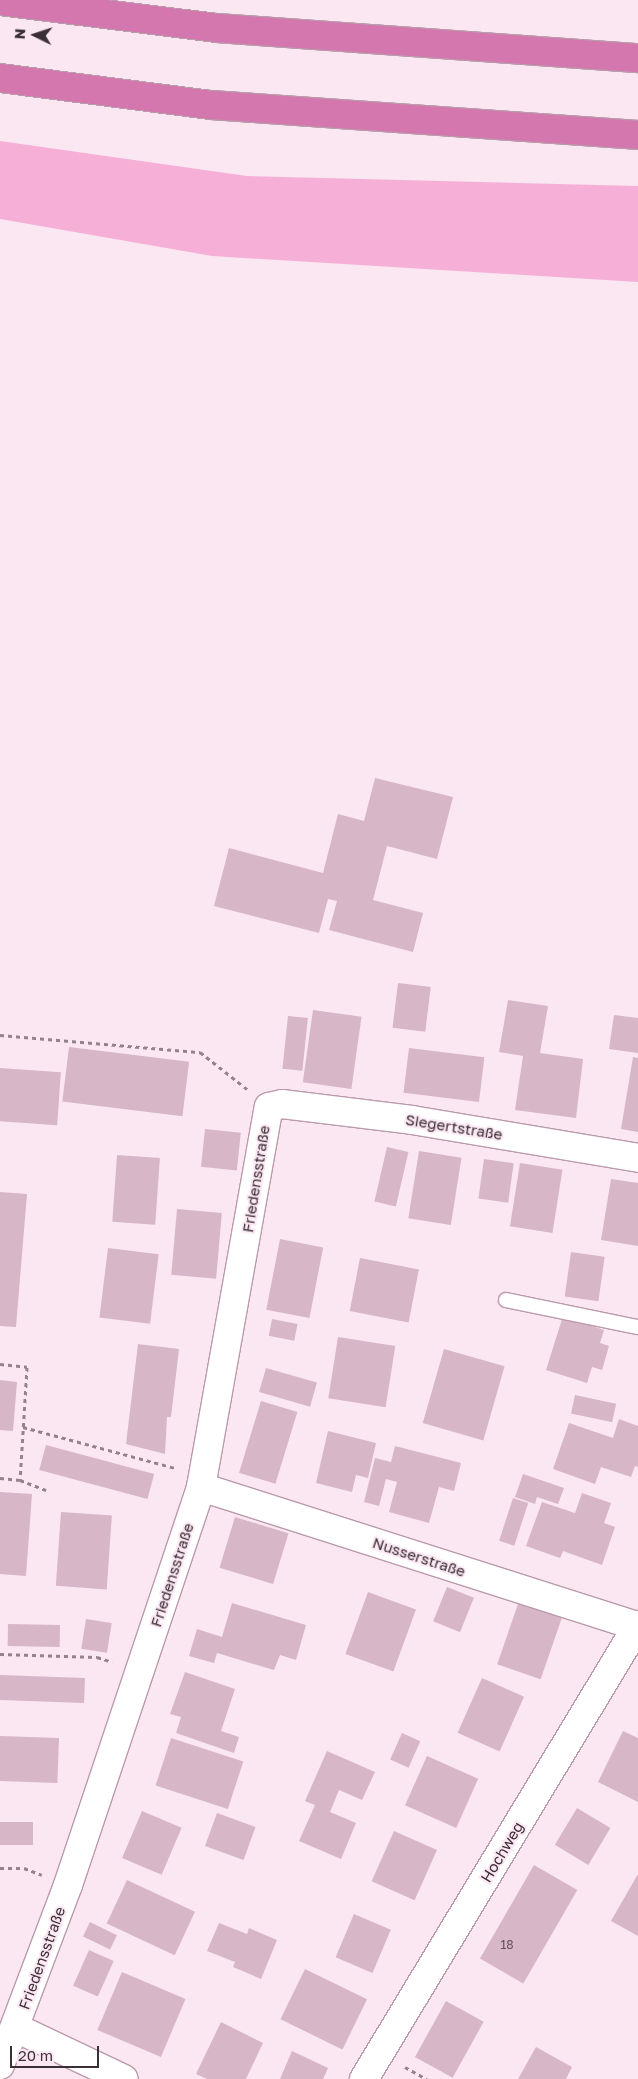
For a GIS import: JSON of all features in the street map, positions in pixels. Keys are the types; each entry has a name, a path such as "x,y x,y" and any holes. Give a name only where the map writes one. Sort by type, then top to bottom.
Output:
{"highway":[{"path":"0,1 217,28 638,58"},
{"path":"0,78 211,105 638,135"}],"street":[{"name":"Siegertstraße","path":"269,1107 282,1104 412,1120 638,1158"},
{"name":"Friedensstraße","path":"0,2065 16,2028 68,1885 141,1670 202,1481 269,1107"},
{"name":"Nusserstraße","path":"202,1481 638,1626"},
{"name":"Hochweg","path":"364,2079 638,1626"},
{"name":"Friedensstraße","path":"16,2028 124,2079"}],"lane":[{"path":"506,1300 638,1327"}],"path":[{"path":"0,1035 200,1052 269,1107"},
{"path":"0,1364 27,1366 20,1480"},
{"path":"23,1427 202,1481"},
{"path":"0,1478 20,1480 46,1490"},
{"path":"0,1654 97,1657 141,1670"},
{"path":"0,1868 24,1868 68,1885"}],"shaded area":[{"path":"0,141 247,176 638,186 638,282 212,256 0,219"}],"building":[{"path":"375,778 453,797 437,859 387,846 373,900 423,913 413,952 329,930 337,901 328,899 319,933 214,906 229,848 323,873 338,814 364,821"},
{"path":"398,983 431,987 425,1032 393,1028"},
{"path":"508,1000 548,1006 540,1053 583,1059 576,1118 515,1110 523,1056 499,1052"},
{"path":"313,1010 362,1017 351,1089 303,1082"},
{"path":"614,1015 638,1018 638,1053 609,1049"},
{"path":"288,1016 308,1018 302,1071 282,1069"},
{"path":"69,1047 189,1062 182,1116 62,1102"},
{"path":"409,1048 484,1057 479,1102 404,1093"},
{"path":"633,1057 638,1058 638,1132 621,1129"},
{"path":"0,1068 61,1072 57,1125 0,1121"},
{"path":"205,1129 241,1133 237,1171 201,1167"},
{"path":"387,1147 408,1152 396,1207 374,1202"},
{"path":"419,1151 461,1158 451,1225 408,1218"},
{"path":"117,1155 160,1158 155,1225 112,1222"},
{"path":"484,1159 514,1163 508,1203 478,1199"},
{"path":"520,1163 562,1170 552,1233 510,1226"},
{"path":"611,1179 638,1183 638,1246 601,1240"},
{"path":"0,1192 27,1194 16,1327 0,1326"},
{"path":"177,1209 222,1213 216,1279 171,1275"},
{"path":"280,1239 323,1247 309,1318 266,1310"},
{"path":"108,1248 159,1254 150,1324 99,1317"},
{"path":"571,1252 605,1257 598,1301 565,1297"},
{"path":"360,1258 419,1269 409,1322 350,1311"},
{"path":"563,1316 604,1330 600,1343 609,1346 602,1370 592,1367 587,1383 546,1370"},
{"path":"272,1319 298,1324 294,1341 269,1336"},
{"path":"338,1337 395,1346 386,1407 328,1398"},
{"path":"138,1344 179,1349 171,1417 167,1417 165,1454 126,1444"},
{"path":"444,1349 505,1366 483,1440 423,1423"},
{"path":"266,1368 317,1383 310,1407 259,1392"},
{"path":"0,1380 17,1382 13,1431 0,1430"},
{"path":"575,1395 616,1404 612,1422 571,1414"},
{"path":"261,1401 297,1412 275,1484 239,1473"},
{"path":"619,1419 638,1426 638,1467 635,1466 631,1477 601,1467 595,1484 553,1469 569,1423 613,1438"},
{"path":"328,1431 376,1443 368,1478 356,1475 352,1492 316,1483"},
{"path":"46,1445 154,1474 147,1499 39,1470"},
{"path":"395,1446 461,1463 454,1491 439,1487 429,1523 389,1512 397,1482 386,1479 379,1506 364,1502 375,1458 391,1462"},
{"path":"523,1474 564,1488 558,1504 537,1497 535,1504 515,1497"},
{"path":"0,1492 32,1494 26,1576 0,1574"},
{"path":"582,1493 611,1503 604,1523 615,1527 602,1565 563,1551 560,1558 526,1546 542,1502 575,1513"},
{"path":"513,1498 528,1503 514,1546 499,1541"},
{"path":"61,1512 112,1516 107,1589 56,1586"},
{"path":"235,1517 289,1533 273,1584 220,1568"},
{"path":"447,1587 474,1598 460,1632 433,1621"},
{"path":"368,1592 416,1609 393,1671 345,1654"},
{"path":"519,1601 562,1616 541,1679 497,1664"},
{"path":"232,1603 306,1625 296,1660 280,1655 274,1670 217,1653 214,1663 189,1656 197,1629 222,1637"},
{"path":"86,1619 112,1623 107,1653 81,1649"},
{"path":"8,1624 60,1625 60,1647 8,1646"},
{"path":"185,1672 235,1689 221,1731 239,1737 234,1753 176,1733 181,1717 170,1714"},
{"path":"0,1675 85,1678 84,1703 0,1700"},
{"path":"482,1678 524,1697 500,1752 458,1733"},
{"path":"623,1731 638,1738 638,1802 598,1782"},
{"path":"402,1733 420,1741 408,1768 390,1759"},
{"path":"0,1736 59,1738 57,1783 0,1781"},
{"path":"171,1738 243,1761 228,1809 156,1786"},
{"path":"327,1751 375,1772 362,1800 339,1790 330,1812 356,1823 341,1859 299,1841 315,1805 305,1801"},
{"path":"427,1756 478,1779 456,1828 405,1805"},
{"path":"577,1808 610,1828 588,1865 555,1845"},
{"path":"142,1811 182,1828 162,1875 122,1858"},
{"path":"217,1813 256,1827 244,1860 205,1846"},
{"path":"0,1822 33,1822 33,1845 0,1845"},
{"path":"394,1831 437,1850 415,1900 372,1881"},
{"path":"534,1865 577,1890 523,1984 480,1959"},
{"path":"638,1874 638,1936 611,1921"},
{"path":"127,1880 195,1912 175,1955 107,1924"},
{"path":"354,1914 391,1930 372,1973 336,1957"},
{"path":"90,1922 117,1935 110,1950 83,1936"},
{"path":"219,1923 247,1934 249,1928 277,1940 261,1979 233,1967 235,1962 207,1951"},
{"path":"89,1950 114,1961 98,1997 73,1986"},
{"path":"305,1969 367,1999 342,2050 280,2019"},
{"path":"122,1972 186,1999 161,2057 97,2030"},
{"path":"446,2001 484,2022 453,2078 415,2057"},
{"path":"221,2022 263,2043 246,2079 207,2079 196,2074"},
{"path":"536,2047 572,2067 566,2079 518,2079"},
{"path":"292,2051 328,2068 323,2079 280,2079"}]}
